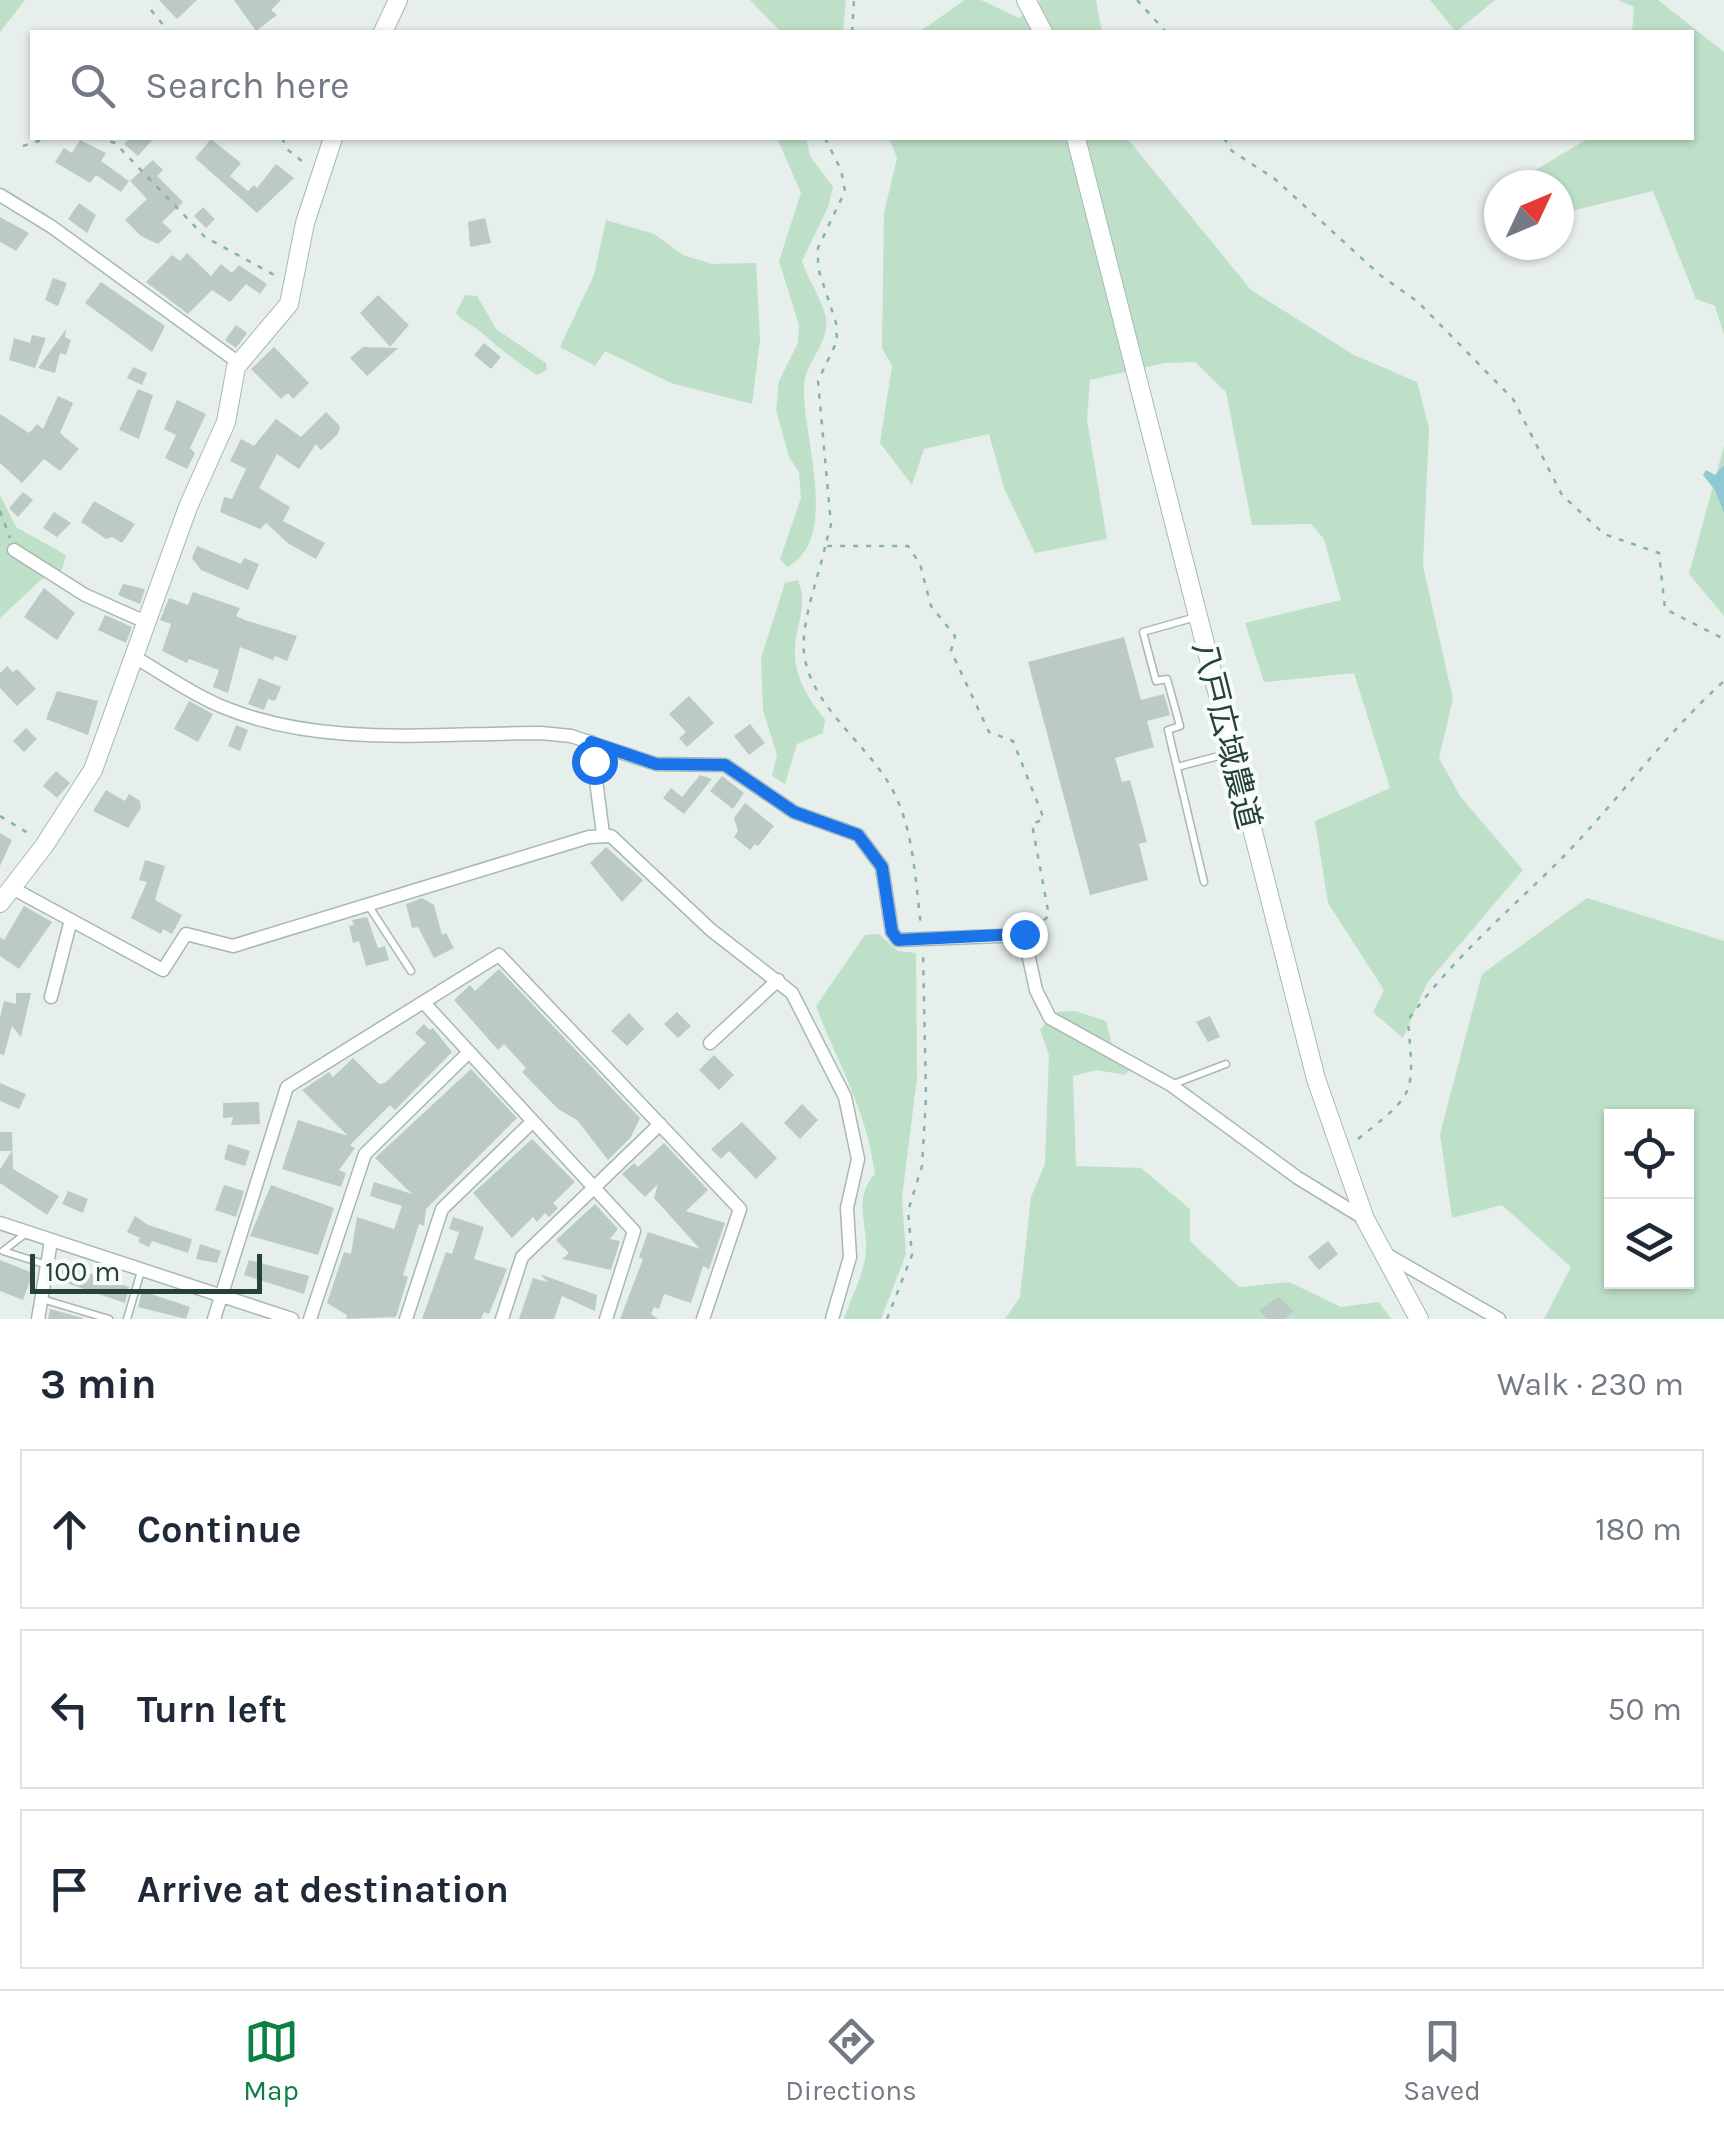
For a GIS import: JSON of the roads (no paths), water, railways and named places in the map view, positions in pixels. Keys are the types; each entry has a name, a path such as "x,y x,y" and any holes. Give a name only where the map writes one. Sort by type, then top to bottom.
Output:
{"street":[{"path":"384,30 398,0"},
{"path":"1026,0 1042,30"},
{"path":"332,140 305,223 295,286 280,320 240,363 226,422 188,507 93,770 44,846 6,895 71,920 163,970 186,934 233,946 603,834 621,842 711,930 778,980 799,1002 845,1096 858,1159 847,1208 850,1257 832,1319"},
{"name":"八戸広域農道","path":"1077,140 1316,1079 1365,1219 1418,1319"},
{"path":"0,195 52,226 240,363"},
{"path":"14,550 84,595 148,622"},
{"path":"136,658 221,706 280,726 327,734 541,733 591,742 656,764 725,765 794,812 858,835 882,867 892,932 898,940 1024,934 1036,990 1050,1018 1171,1085 1298,1178 1365,1219"},
{"path":"591,742 603,834"},
{"path":"52,997 71,920"},
{"path":"214,1319 286,1087 499,955 740,1209 703,1319"},
{"path":"710,1043 778,980"},
{"path":"425,1004 634,1231 606,1319"},
{"path":"310,1319 364,1154 468,1053"},
{"path":"406,1319 442,1208 532,1122"},
{"path":"502,1319 522,1257 660,1124"},
{"path":"0,1222 26,1234 292,1319"},
{"path":"38,1319 51,1241"},
{"path":"1381,1252 1499,1319"}],"lane":[{"path":"1197,616 1143,632 1156,681 1167,679 1180,726 1168,730 1204,882"},
{"path":"1177,767 1231,753"},
{"path":"366,903 410,971"},
{"path":"1171,1085 1226,1064"},
{"path":"1,1252 26,1234"},
{"path":"1,1252 47,1266"},
{"path":"126,1319 141,1271"},
{"path":"41,1298 109,1319"}],"water":[{"path":"1724,465 1724,513 1715,490 1703,475 1706,470 1715,475"}]}
